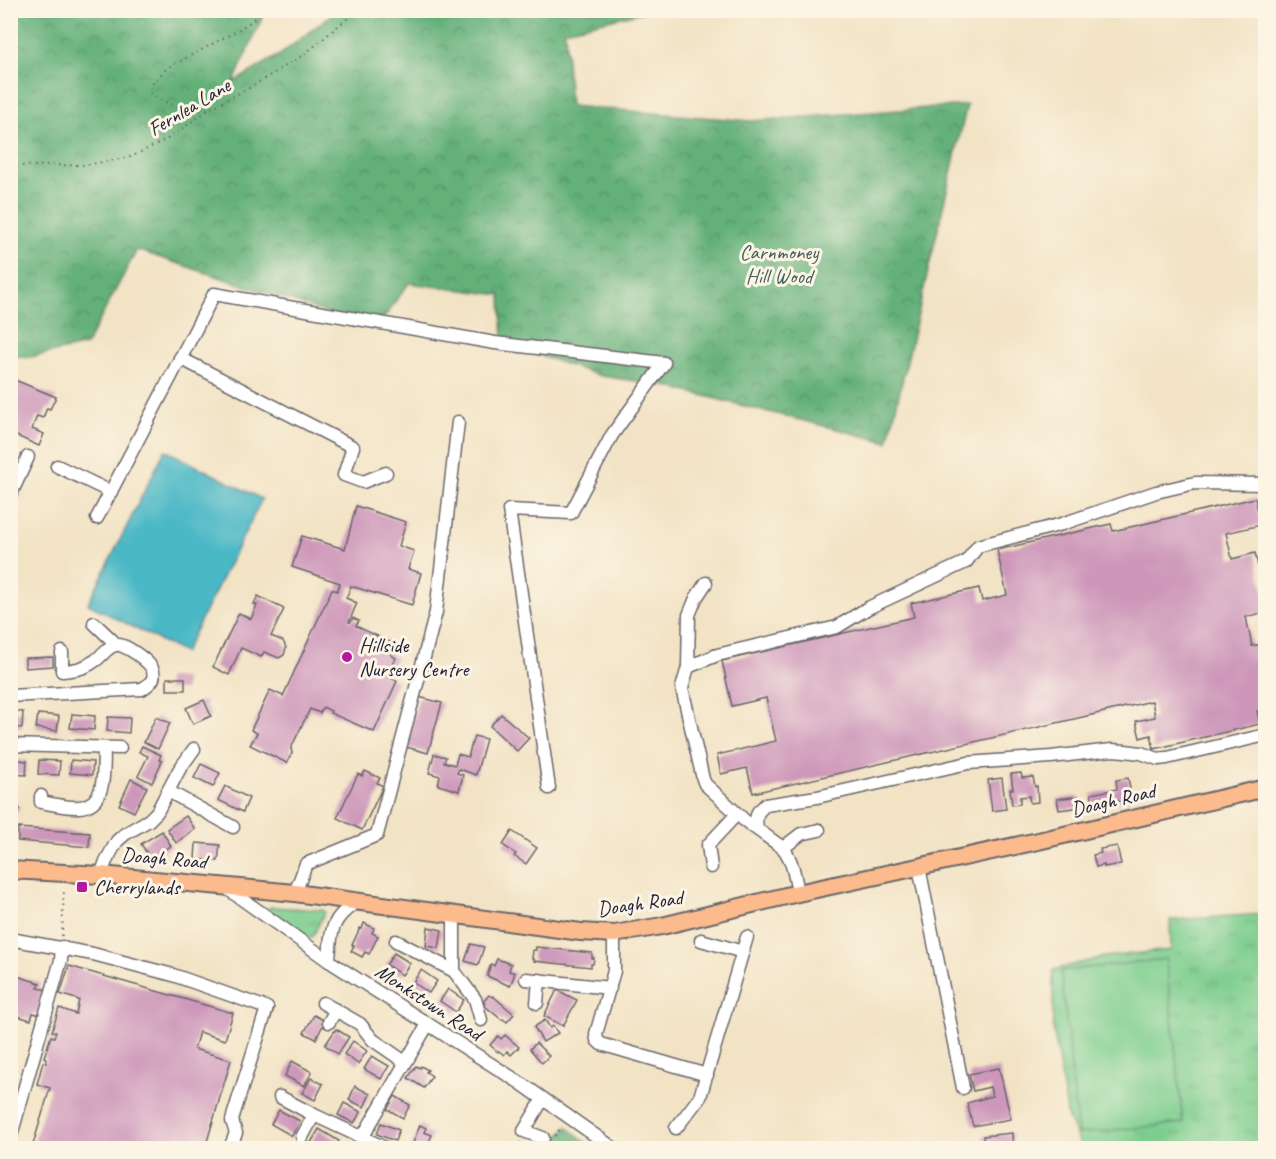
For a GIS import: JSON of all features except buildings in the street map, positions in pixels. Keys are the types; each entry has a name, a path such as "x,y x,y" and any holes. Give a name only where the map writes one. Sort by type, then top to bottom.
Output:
{"main road":[{"name":"Doagh Road","path":"10,870 101,875 296,893 580,932 615,934 662,926 798,893 1038,841 1266,788"}],"street":[{"path":"97,518 214,294 495,343 664,363 612,435 571,513 509,510 549,788"},
{"path":"180,358 353,447 344,475 363,482 386,473"},
{"path":"296,893 306,864 377,835 436,612 458,422"},
{"path":"10,496 28,457"},
{"path":"57,466 111,492"},
{"path":"688,667 717,655 837,627 868,608 966,562 978,546 1062,524 1156,492 1195,483 1266,484"},
{"path":"706,583 689,615 688,667 682,688 703,779 705,784 737,814 783,848 788,854 798,893"},
{"path":"10,696 142,689 149,684 153,678 153,671 149,663 116,644 94,623"},
{"path":"62,652 62,671 79,670 93,663 116,644"},
{"path":"757,828 758,812 765,805 817,797 968,763 1112,750 1141,753 1158,759 1266,735"},
{"path":"10,745 120,748"},
{"path":"41,796 41,802 80,807 93,802 102,790 104,748"},
{"path":"101,875 117,842 157,812 179,770 194,749"},
{"path":"168,791 233,827"},
{"path":"711,867 708,845 737,814"},
{"path":"783,848 801,834 819,830"},
{"path":"919,867 963,1088"},
{"name":"Monkstown Road","path":"225,887 329,961 543,1099 613,1149"},
{"path":"329,961 330,937 336,919 346,908 356,902"},
{"path":"454,915 454,971"},
{"path":"615,934 614,971 596,1034 597,1040 601,1044 707,1075"},
{"path":"676,1128 700,1097 747,938"},
{"path":"10,939 62,947 173,975 267,1008 234,1113 232,1121 236,1133 230,1149"},
{"path":"701,940 743,952"},
{"path":"396,941 454,971 474,999 481,1020"},
{"path":"10,1139 61,960 62,947"},
{"path":"526,979 609,988"},
{"path":"537,1002 539,980"},
{"path":"323,1003 360,1024 373,1041 405,1062"},
{"path":"329,1022 336,1010"},
{"path":"362,1138 428,1024"},
{"path":"280,1097 385,1149"},
{"path":"543,1099 524,1131 546,1141"},
{"path":"302,1137 314,1115"}],"path":[{"path":"244,10 255,19"},
{"path":"211,108 200,110 174,105 149,92 153,83 167,68 233,33 255,19 259,10"},
{"name":"Fernlea Lane","path":"10,166 86,165 131,157 169,138 211,108 305,54 359,10"},
{"path":"62,947 64,873"},
{"path":"546,1141 568,1117"}],"green space":[{"name":"Carnmoney Hill Wood","path":"10,11 265,11 234,82 281,54 336,11 647,11 565,30 570,106 751,121 967,105 888,442 657,384 601,376 503,343 501,295 409,283 376,329 137,250 86,345 26,358 11,354"},
{"path":"271,907 323,910 325,912 310,938 269,911"},
{"path":"1265,914 1265,1146 1082,1148 1068,1118 1053,1027 1053,970 1104,957 1171,950 1170,920"},
{"path":"1166,959 1183,1123 1078,1134 1061,971"},
{"path":"567,1127 594,1148 547,1148"}],"water":[{"path":"165,450 262,499 184,653 88,604"}],"place":[{"name":"Hillside Nursery Centre","path":"347,657"},
{"name":"Cherrylands","path":"82,887"}]}
